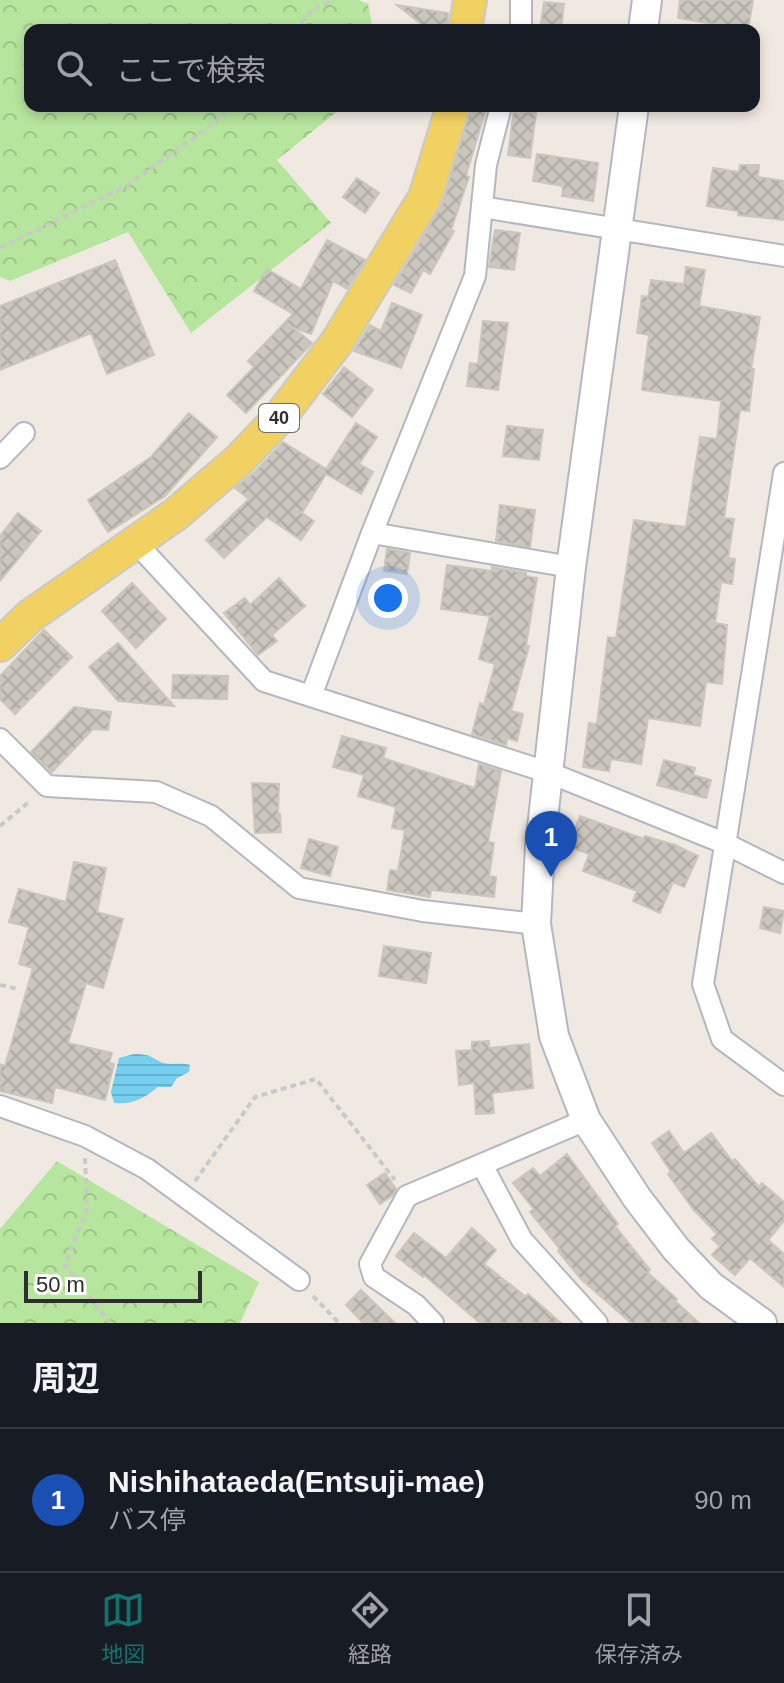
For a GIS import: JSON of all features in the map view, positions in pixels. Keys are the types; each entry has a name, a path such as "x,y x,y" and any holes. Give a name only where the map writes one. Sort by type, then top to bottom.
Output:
{"main road":[{"path":"466,24 470,0"},
{"name":"40","path":"0,645 30,616 176,514 239,460 279,418 337,342 425,197 451,112"}],"street":[{"path":"521,0 521,24"},
{"path":"644,24 647,0"},
{"path":"311,696 372,533 475,276 486,165 499,112"},
{"path":"633,112 571,567 540,846 536,924 554,1036 586,1120 637,1198 676,1249 711,1286 762,1323"},
{"path":"482,207 784,256"},
{"path":"0,458 24,433"},
{"path":"784,474 703,984 722,1039 784,1085"},
{"path":"372,533 571,567"},
{"path":"137,544 264,681 550,773 724,843 784,873"},
{"path":"0,739 47,786 156,792 211,816 299,888 423,911 536,924"},
{"path":"0,1106 85,1136 147,1169 299,1280"},
{"path":"433,1323 416,1305 374,1277 370,1264 407,1196 586,1120"},
{"path":"482,1165 522,1240 597,1323"}],"path":[{"path":"299,24 313,9 334,0"},
{"path":"0,248 126,186 216,122 224,112"},
{"path":"0,826 47,786"},
{"path":"0,985 18,989"},
{"path":"185,1196 255,1097 316,1079 407,1196"},
{"path":"85,1136 87,1208 65,1265 110,1323"},
{"path":"299,1280 339,1323"}],"green space":[{"path":"0,0 359,0 368,4 372,24 24,24 24,112 337,112 277,160 331,223 191,333 128,232 10,281 0,277"},
{"path":"57,1161 259,1282 240,1323 0,1323 0,1229"}],"water":[{"path":"143,1054 164,1063 190,1065 189,1072 177,1078 171,1087 158,1087 133,1102 114,1103 111,1092 119,1058"}],"building":[{"path":"680,0 753,0 749,24 713,24 678,18"},
{"path":"544,2 564,4 562,24 541,24"},
{"path":"397,5 448,13 447,24 421,24"},
{"path":"469,112 485,112 466,175 469,177 451,230 454,231 430,274 423,270 411,293 394,285 443,203"},
{"path":"514,112 536,113 530,158 508,155"},
{"path":"537,154 598,163 593,201 562,196 563,186 533,181"},
{"path":"740,165 759,165 758,177 784,181 784,220 738,215 738,211 707,206 713,168 739,172"},
{"path":"357,178 379,193 365,213 343,197"},
{"path":"495,230 520,233 514,270 489,267"},
{"path":"327,240 365,260 347,289 333,281 311,334 292,327 312,343 246,413 227,395 254,367 248,361 293,314 254,291 267,269 301,289"},
{"path":"115,260 154,355 107,374 91,333 0,370 0,306"},
{"path":"686,267 705,270 699,306 760,317 751,369 754,369 749,411 740,410 724,518 734,519 728,558 735,559 732,584 721,582 715,623 727,625 722,684 706,682 700,726 648,718 641,764 611,759 609,771 583,767 589,723 597,724 608,637 616,638 634,520 686,527 700,437 717,439 721,401 642,390 649,335 637,333 642,296 648,297 651,280 684,284"},
{"path":"392,303 422,315 401,368 354,351 370,325 381,331"},
{"path":"483,321 508,323 498,390 467,386 470,363 478,364"},
{"path":"344,367 373,390 352,417 323,394"},
{"path":"189,413 217,437 165,496 108,532 88,500 151,457"},
{"path":"356,423 377,437 359,464 373,472 361,494 326,474 302,513 314,521 301,540 267,517 224,558 206,540 249,499 235,488 283,442 326,469"},
{"path":"507,426 543,430 539,460 503,456"},
{"path":"500,505 535,510 530,547 496,541"},
{"path":"18,513 41,531 0,581 0,536"},
{"path":"387,549 410,553 407,574 384,571"},
{"path":"447,565 492,571 492,567 537,578 526,646 529,646 511,711 523,714 517,741 507,738 506,745 472,734 495,664 479,659 490,616 441,609"},
{"path":"279,578 305,606 272,635 277,641 258,655 224,613 245,598 250,605"},
{"path":"132,583 166,619 136,648 102,611"},
{"path":"44,630 72,657 15,714 0,699 0,676"},
{"path":"118,643 174,706 118,701 89,667"},
{"path":"173,675 228,676 227,699 172,698"},
{"path":"74,707 111,712 108,730 93,729 52,772 31,752"},
{"path":"342,736 386,748 383,758 475,788 479,764 501,771 488,842 494,843 489,876 496,877 494,897 431,890 430,897 387,890 390,870 398,871 405,830 392,828 396,807 358,796 364,775 333,767"},
{"path":"664,760 695,768 693,775 711,780 706,798 657,785"},
{"path":"252,783 279,784 281,832 255,833"},
{"path":"580,816 644,839 645,836 675,845 698,856 684,887 673,882 660,913 633,901 637,891 583,871 589,854 568,846"},
{"path":"309,839 338,847 330,876 301,868"},
{"path":"74,862 106,868 97,912 123,919 103,988 86,983 68,1043 112,1053 109,1063 114,1064 105,1100 55,1087 52,1103 0,1091 0,1064 5,1066 33,968 19,964 29,927 9,922 19,889 66,902"},
{"path":"764,907 784,911 780,933 760,928"},
{"path":"384,946 431,953 426,983 379,976"},
{"path":"489,1041 489,1048 529,1044 533,1088 492,1093 494,1113 476,1114 474,1083 459,1085 456,1051 472,1050 472,1042"},
{"path":"669,1131 684,1153 711,1133 732,1161 735,1159 759,1187 762,1183 784,1202 784,1221 768,1240 784,1254 784,1287 750,1258 735,1275 712,1255 720,1246 712,1239 717,1234 693,1209 668,1174 671,1172 652,1143"},
{"path":"567,1154 618,1224 615,1226 650,1270 647,1272 699,1323 631,1323 581,1279 558,1251 560,1249 530,1212 534,1209 513,1183 533,1168 540,1176"},
{"path":"385,1173 396,1189 380,1204 367,1185"},
{"path":"472,1228 496,1250 484,1264 526,1297 528,1294 561,1323 480,1323 424,1275 396,1256 414,1233 446,1258"},
{"path":"361,1290 395,1323 363,1323 346,1305"}],"place":[{"name":"Nishihataeda(Entsuji-mae)","path":"551,877"}]}
